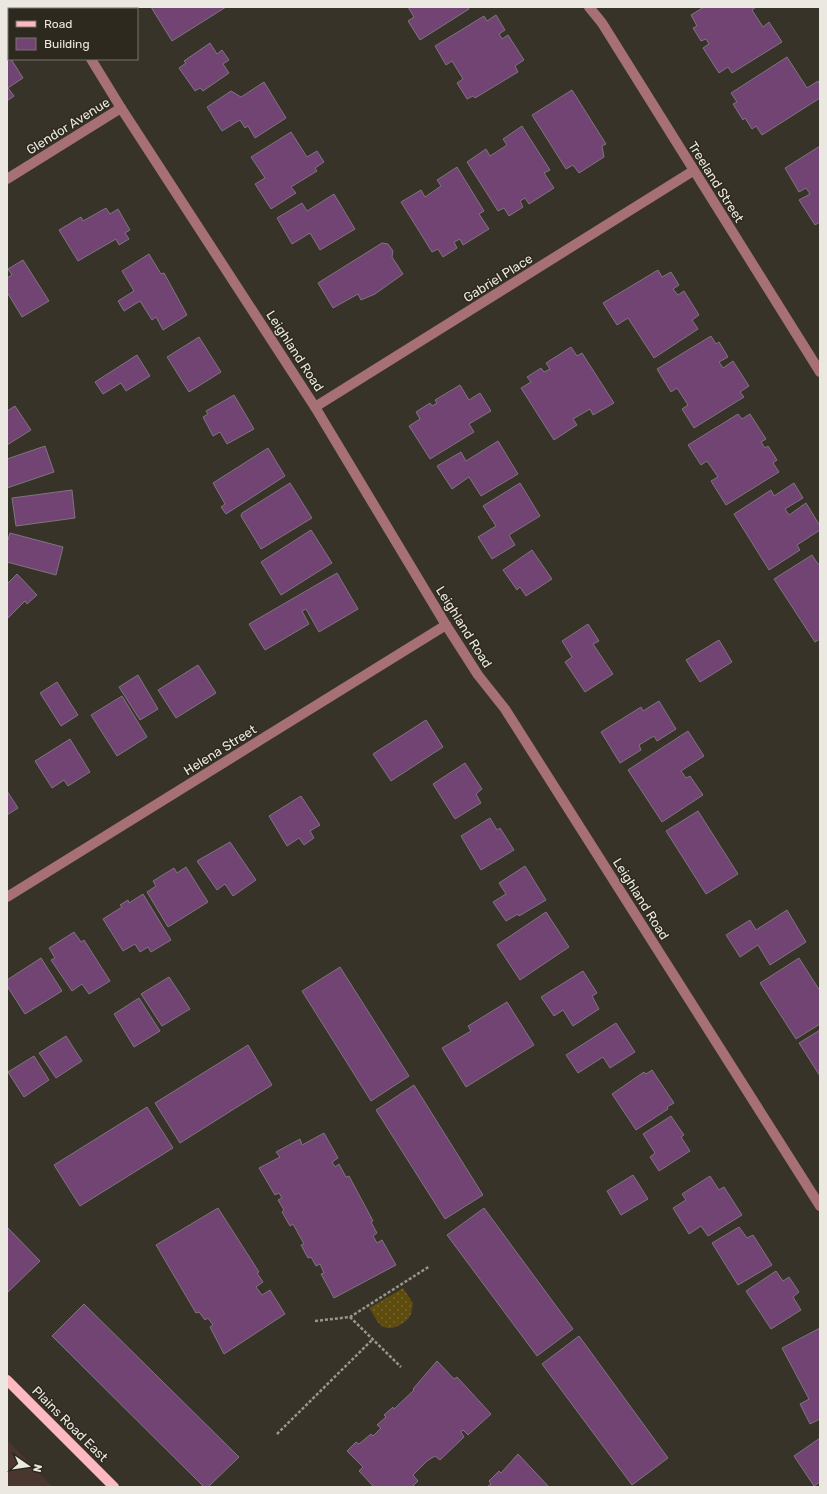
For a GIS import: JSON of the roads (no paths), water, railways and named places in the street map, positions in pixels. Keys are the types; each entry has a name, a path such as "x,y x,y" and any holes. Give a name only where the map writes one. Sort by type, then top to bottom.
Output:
{"main road":[{"name":"Plains Road East","path":"7,1380 114,1487"}],"street":[{"name":"Treeland Street","path":"589,7 602,23 820,372"},
{"name":"Leighland Road","path":"93,60 315,407 446,625 478,675 505,709 820,1206"},
{"name":"Glendor Avenue","path":"7,178 122,108"},
{"name":"Gabriel Place","path":"315,407 694,171"},
{"name":"Helena Street","path":"7,897 446,625"}]}
